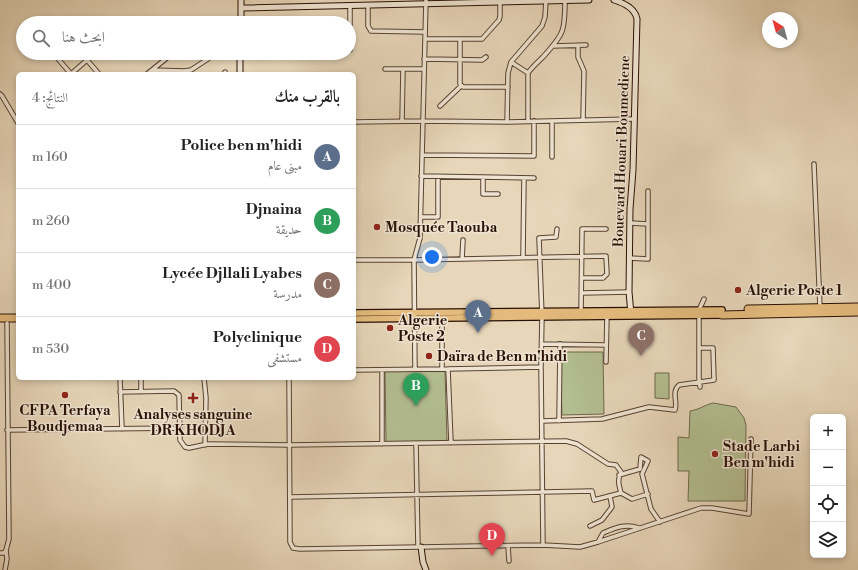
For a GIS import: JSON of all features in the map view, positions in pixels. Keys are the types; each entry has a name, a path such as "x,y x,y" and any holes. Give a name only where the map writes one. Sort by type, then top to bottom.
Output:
{"highway":[{"path":"722,312 858,307"},
{"path":"722,312 858,312"},
{"path":"0,318 16,318"},
{"path":"3,323 16,323"}],"main road":[{"path":"356,314 607,314 722,312"},
{"path":"356,319 414,315 442,318 542,314"}],"street":[{"path":"241,0 241,16"},
{"path":"507,122 508,73 511,62 544,21 543,0"},
{"path":"528,121 528,73 562,35 565,0"},
{"path":"241,8 468,1 500,2 590,0"},
{"name":"Bouevard Houari Boumediene","path":"614,0 624,3 636,14 629,258 629,292 631,313"},
{"path":"415,370 414,260 420,238 421,217 426,2"},
{"path":"425,39 479,40 484,38 499,20 500,2"},
{"path":"350,5 350,16"},
{"path":"368,5 368,26 371,31 425,32"},
{"path":"460,40 461,86"},
{"path":"553,46 586,46"},
{"path":"578,46 578,57 584,71 583,120"},
{"path":"424,59 482,60 486,57"},
{"path":"59,60 69,72"},
{"path":"73,72 87,60 97,72"},
{"path":"150,72 164,60"},
{"path":"152,70 191,70 206,60"},
{"path":"240,60 240,72"},
{"path":"511,62 528,73"},
{"path":"385,69 424,70"},
{"path":"402,121 403,69"},
{"path":"461,86 508,87"},
{"path":"440,106 461,86"},
{"path":"0,94 16,120"},
{"path":"356,122 423,120 507,122 634,119"},
{"path":"552,120 552,157"},
{"path":"422,155 534,156 534,121"},
{"path":"814,164 820,308"},
{"path":"421,176 534,178"},
{"path":"421,217 438,217 438,177"},
{"path":"484,177 483,194 498,194"},
{"path":"523,257 524,178"},
{"path":"629,258 648,259 648,191"},
{"path":"630,223 648,224"},
{"path":"543,545 541,367 542,314 539,238 556,237 557,229"},
{"path":"581,314 582,229 606,229"},
{"path":"462,259 463,240"},
{"path":"356,260 606,256 606,276 603,278 582,278"},
{"path":"582,293 629,292"},
{"path":"700,388 699,313 704,299"},
{"path":"606,362 607,314"},
{"path":"442,318 442,369"},
{"path":"3,323 9,539 6,550 7,559 5,570"},
{"path":"542,344 606,345"},
{"path":"559,421 560,344"},
{"path":"542,421 602,419 649,408 675,410 674,393 676,387 699,381 714,380 713,348 699,348"},
{"path":"356,370 541,367"},
{"path":"448,369 451,443"},
{"path":"382,370 382,444"},
{"path":"120,380 122,429"},
{"path":"141,380 141,392"},
{"path":"204,380 206,398 205,445"},
{"path":"289,380 290,542 291,546 296,549 543,545 580,547 701,508 712,508 748,514 751,439"},
{"path":"120,392 177,392 179,394 180,440 185,447 189,448 205,445 416,444 566,441 577,444 608,464 616,465 620,472 618,483 621,493"},
{"path":"7,430 180,428"},
{"path":"416,444 416,494 420,547 426,570"},
{"path":"619,475 640,469 641,457 648,461 642,474 651,509 660,522"},
{"path":"290,497 592,491 594,500 621,493 632,499 648,494"},
{"path":"590,526 602,520 612,507 610,496"},
{"path":"598,542 603,533 619,527 632,526 639,528"},
{"path":"500,532 501,546"},
{"path":"508,546 509,561"},
{"path":"0,553 4,553 6,550"}],"green space":[{"path":"560,352 603,352 604,414 562,415"},
{"path":"385,371 445,371 447,441 386,442"},
{"path":"655,373 669,373 669,399 655,398"},
{"path":"713,403 736,407 744,418 746,425 745,501 688,501 689,471 678,471 678,437 689,438 690,411"}],"place":[{"name":"Mosquée Taouba","path":"377,227"},
{"name":"Algerie Poste 1","path":"738,290"},
{"name":"Algerie Poste 2","path":"390,328"},
{"name":"Police ben m'hidi","path":"478,333"},
{"name":"Daïra de Ben m'hidi","path":"429,356"},
{"name":"Lycée Djllali Lyabes","path":"641,356"},
{"name":"CFPA Terfaya Boudjemaa","path":"65,395"},
{"name":"Analyses sanguine DR KHODJA","path":"193,398"},
{"name":"Djnaina","path":"416,406"},
{"name":"Stade Larbi Ben m'hidi","path":"715,454"},
{"name":"Polyclinique","path":"492,556"}]}
